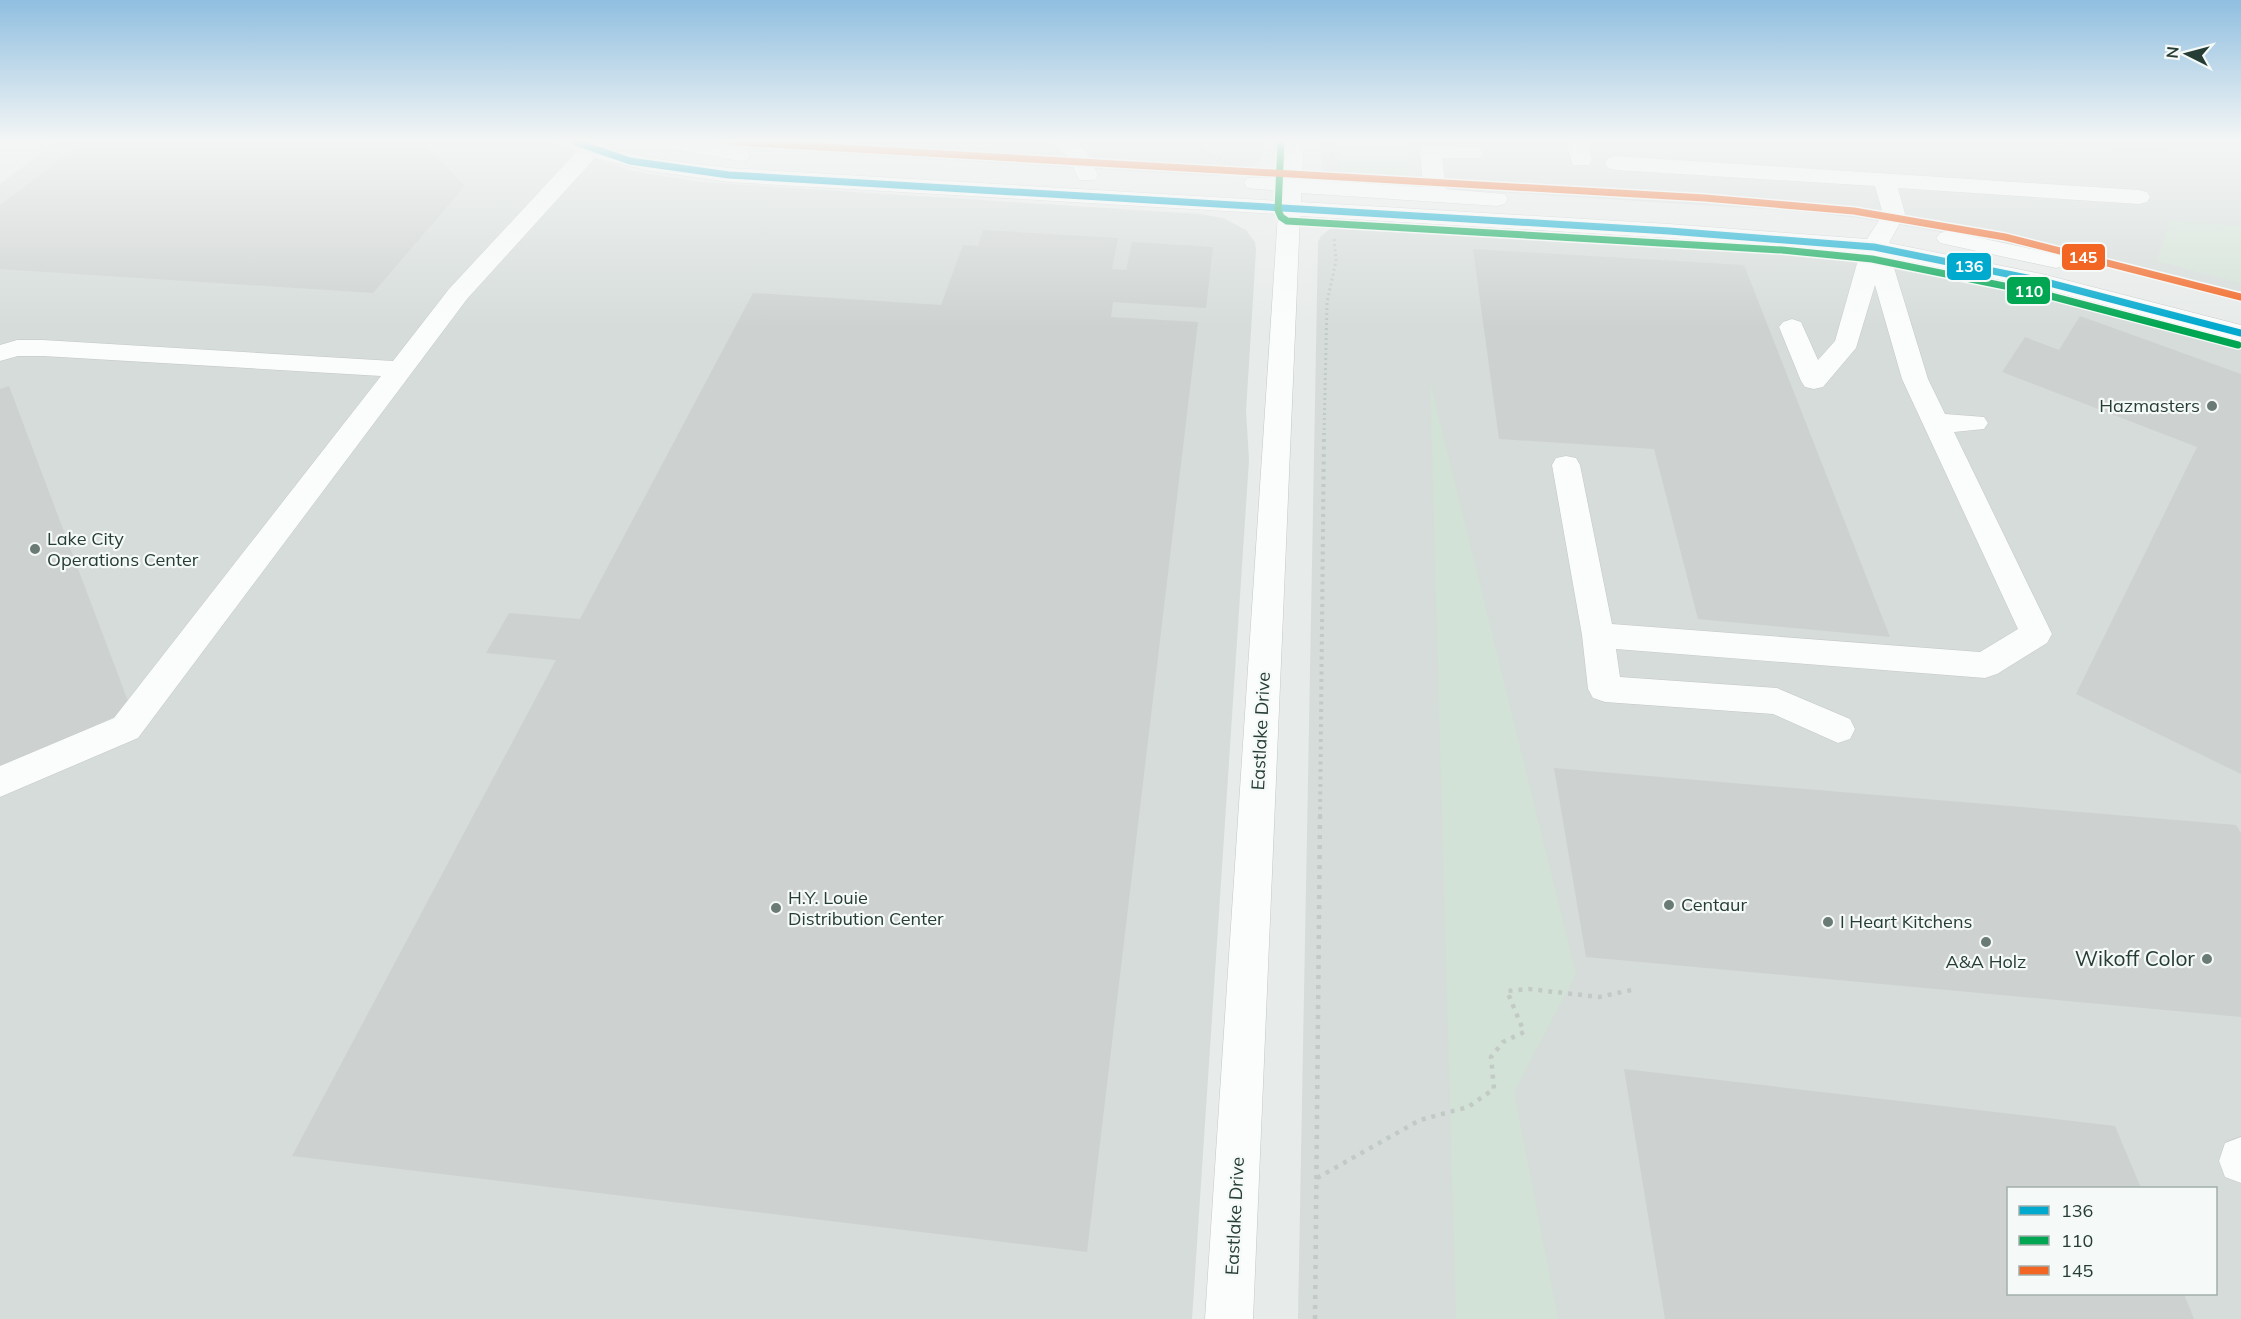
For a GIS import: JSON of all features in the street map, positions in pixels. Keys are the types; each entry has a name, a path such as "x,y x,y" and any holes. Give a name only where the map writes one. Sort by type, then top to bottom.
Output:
{"street":[{"path":"0,782 126,728 458,294 540,204"},
{"name":"Eastlake Drive","path":"1229,1319 1291,204"},
{"path":"1370,204 1784,238 1881,237 2241,333"},
{"path":"1588,204 1704,210 1881,237 2003,249 2241,309"},
{"path":"1847,343 1881,237 1894,214 1891,204"},
{"path":"1598,635 1985,665 2036,634 1915,379 1881,262 1881,237"},
{"path":"0,353 17,348 43,348 400,369"},
{"path":"1936,423 1974,423"},
{"path":"1566,465 1598,635 1605,689 1777,701 1838,729"}],"path":[{"path":"1315,1319 1323,500 1327,302 1336,261 1334,231"},
{"path":"1316,1178 1420,1120 1468,1107 1494,1089 1491,1057 1503,1042 1524,1032 1521,1021 1507,998 1507,991 1529,988 1599,997 1636,989"}],"shaded area":[{"path":"0,204 1037,204 1200,214 1223,218 1246,230 1255,242 1256,250 1246,411 1249,460 1192,1319 0,1319"},
{"path":"1677,204 2241,204 2241,301 2046,250 1859,218 1794,211"},
{"path":"1358,224 1753,247 1863,258 2022,286 2158,319 2241,344 2241,1319 1298,1319 1318,242 1321,236 1330,229"}],"green space":[{"path":"2170,221 2241,226 2241,283 2157,261"},
{"path":"1430,382 1576,974 1514,1092 1558,1319 1456,1319"}],"building":[{"path":"450,204 373,293 0,269 0,205"},
{"name":"H.Y. Louie Distribution Center","path":"983,230 1118,238 1112,269 1126,270 1132,242 1213,247 1206,308 1113,302 1111,317 1198,322 1087,1252 292,1156 556,660 486,653 509,613 580,619 753,293 941,305 963,245 978,246"},
{"path":"1473,249 1744,265 1890,637 1698,619 1654,449 1499,439"},
{"path":"2080,316 2241,374 2241,774 2076,694 2197,447 2002,372 2025,337 2059,350"},
{"name":"Lake City Operations Center","path":"9,386 131,709 0,769 0,389"},
{"path":"1554,768 2236,825 2241,833 2241,1017 1586,957"},
{"path":"1624,1069 2115,1126 2141,1187 2007,1187 2007,1295 2184,1295 2194,1319 1665,1319"}],"transit line":[{"name":"136","path":"1208,204 1669,231 1874,247 2042,281 2241,333"},
{"name":"110","path":"1278,204 1281,217 1287,221 1782,250 1872,259 2039,293 2238,345"},
{"name":"145","path":"1769,204 1854,211 2005,237 2241,297"}],"place":[{"name":"Hazmasters","path":"2212,406"},
{"name":"Lake City Operations Center","path":"35,549"},
{"name":"Centaur","path":"1669,905"},
{"name":"H.Y. Louie Distribution Center","path":"776,908"},
{"name":"I Heart Kitchens","path":"1828,922"},
{"name":"A&A Holz","path":"1986,942"},
{"name":"Wikoff Color","path":"2207,959"}]}
